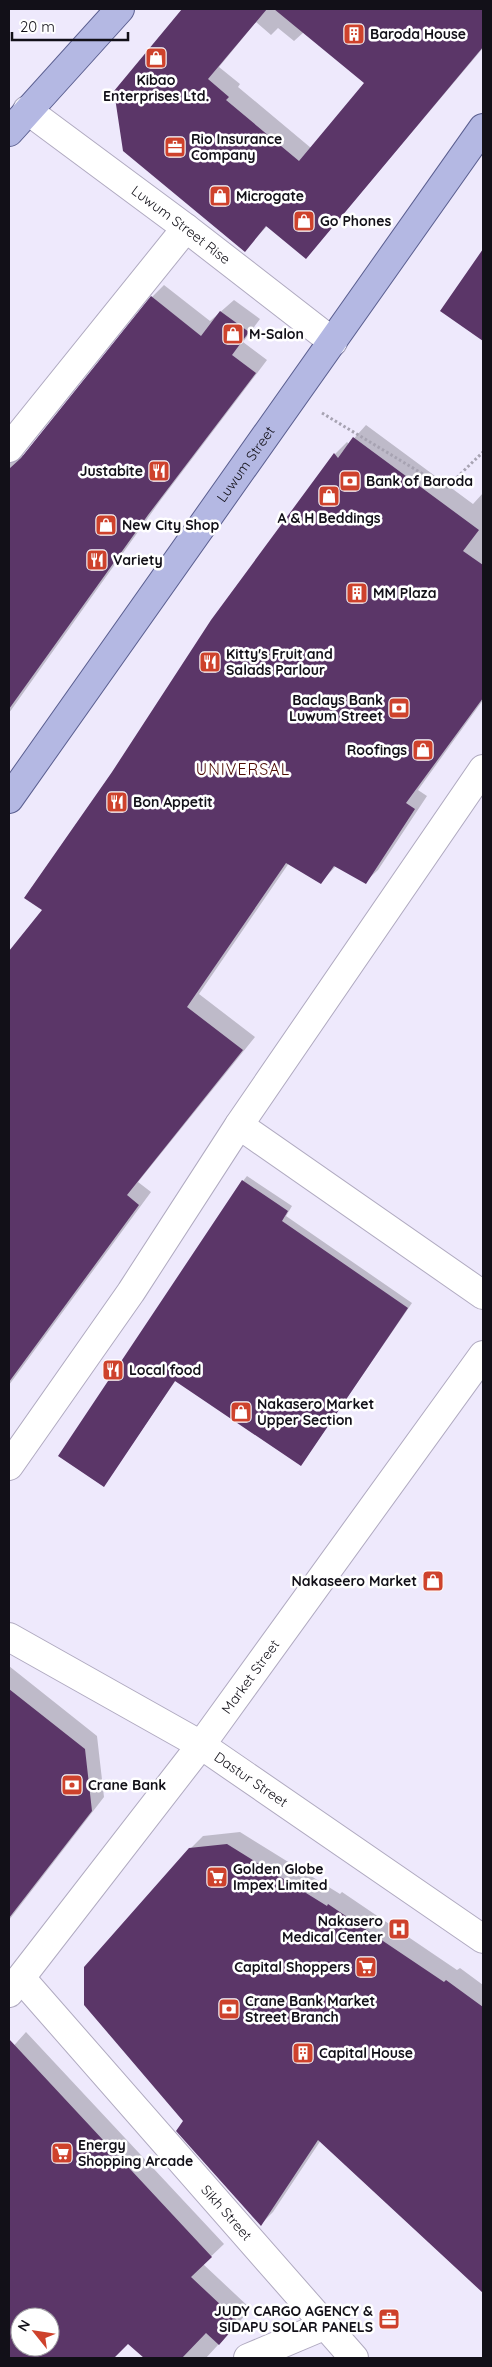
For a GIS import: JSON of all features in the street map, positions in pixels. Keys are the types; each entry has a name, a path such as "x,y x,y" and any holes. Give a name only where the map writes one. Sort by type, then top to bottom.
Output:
{"main road":[{"path":"9,132 120,9"},
{"name":"Luwum Street","path":"9,799 483,128"}],"street":[{"name":"Luwum Street Rise","path":"27,110 186,228 333,342"},
{"path":"9,448 186,228"},
{"path":"9,1466 131,1292 239,1125 483,768"},
{"path":"239,1125 483,1295"},
{"name":"Market Street","path":"15,1985 200,1745 483,1355"},
{"name":"Dastur Street","path":"9,1637 200,1745 479,1926"},
{"name":"Sikh Street","path":"15,1985 354,2358"},
{"path":"248,2358 326,2326"}],"path":[{"path":"294,396 446,488 483,452"}],"building":[{"path":"182,9 267,9 208,79 229,97 226,100 299,161 364,83 274,9 483,9 483,47 306,259 266,226 245,252 123,151 114,91"},
{"path":"483,249 483,341 440,311"},
{"path":"151,296 201,336 220,311 249,332 232,355 256,373 148,515 9,709 9,469 21,458"},
{"path":"353,437 479,530 463,551 483,565 483,698 406,803 415,809 366,884 334,866 321,884 286,863 187,1007 243,1050 127,1195 139,1205 9,1382 9,951 42,910 24,898 112,772 211,620 334,453 338,458"},
{"path":"242,1180 288,1211 282,1221 408,1308 301,1466 175,1381 104,1487 58,1456"},
{"path":"9,1689 85,1749 92,1811 9,1918"},
{"path":"227,1844 327,1906 328,1904 444,1982 446,1980 483,2007 483,2293 318,2140 261,2226 176,2131 183,2121 84,2005 84,1967 189,1848"},
{"name":"Energy Shopping Arcade","path":"9,2039 212,2257 191,2277 239,2322 219,2345 206,2333 182,2358 144,2358 128,2344 114,2358 9,2358"}],"place":[{"name":"Baroda House","path":"354,34"},
{"name":"Kibao Enterprises Ltd.","path":"156,58"},
{"name":"Rio Insurance Company","path":"175,147"},
{"name":"Microgate","path":"220,196"},
{"name":"Go Phones","path":"304,221"},
{"name":"M-Salon","path":"233,334"},
{"name":"Justabite","path":"159,471"},
{"name":"Bank of Baroda","path":"350,481"},
{"name":"A & H Beddings","path":"329,496"},
{"name":"New City Shop","path":"106,525"},
{"name":"Variety","path":"97,560"},
{"name":"MM Plaza","path":"357,593"},
{"name":"Kitty's Fruit and Salads Parlour","path":"210,662"},
{"name":"Baclays Bank Luwum Street","path":"399,708"},
{"name":"Roofings","path":"423,750"},
{"name":"Bon Appetit","path":"117,802"},
{"name":"Local food","path":"113,1370"},
{"name":"Nakasero Market Upper Section","path":"241,1412"},
{"name":"Nakaseero Market","path":"433,1581"},
{"name":"Crane Bank","path":"72,1785"},
{"name":"Golden Globe Impex Limited","path":"217,1877"},
{"name":"Nakasero Medical Center","path":"399,1929"},
{"name":"Capital Shoppers","path":"366,1967"},
{"name":"Crane Bank Market Street Branch","path":"229,2009"},
{"name":"Capital House","path":"303,2053"},
{"name":"Energy Shopping Arcade","path":"62,2153"},
{"name":"JUDY CARGO AGENCY & SIDAPU SOLAR PANELS","path":"389,2319"}],"district":[{"name":"UNIVERSAL","path":"243,769"}]}
